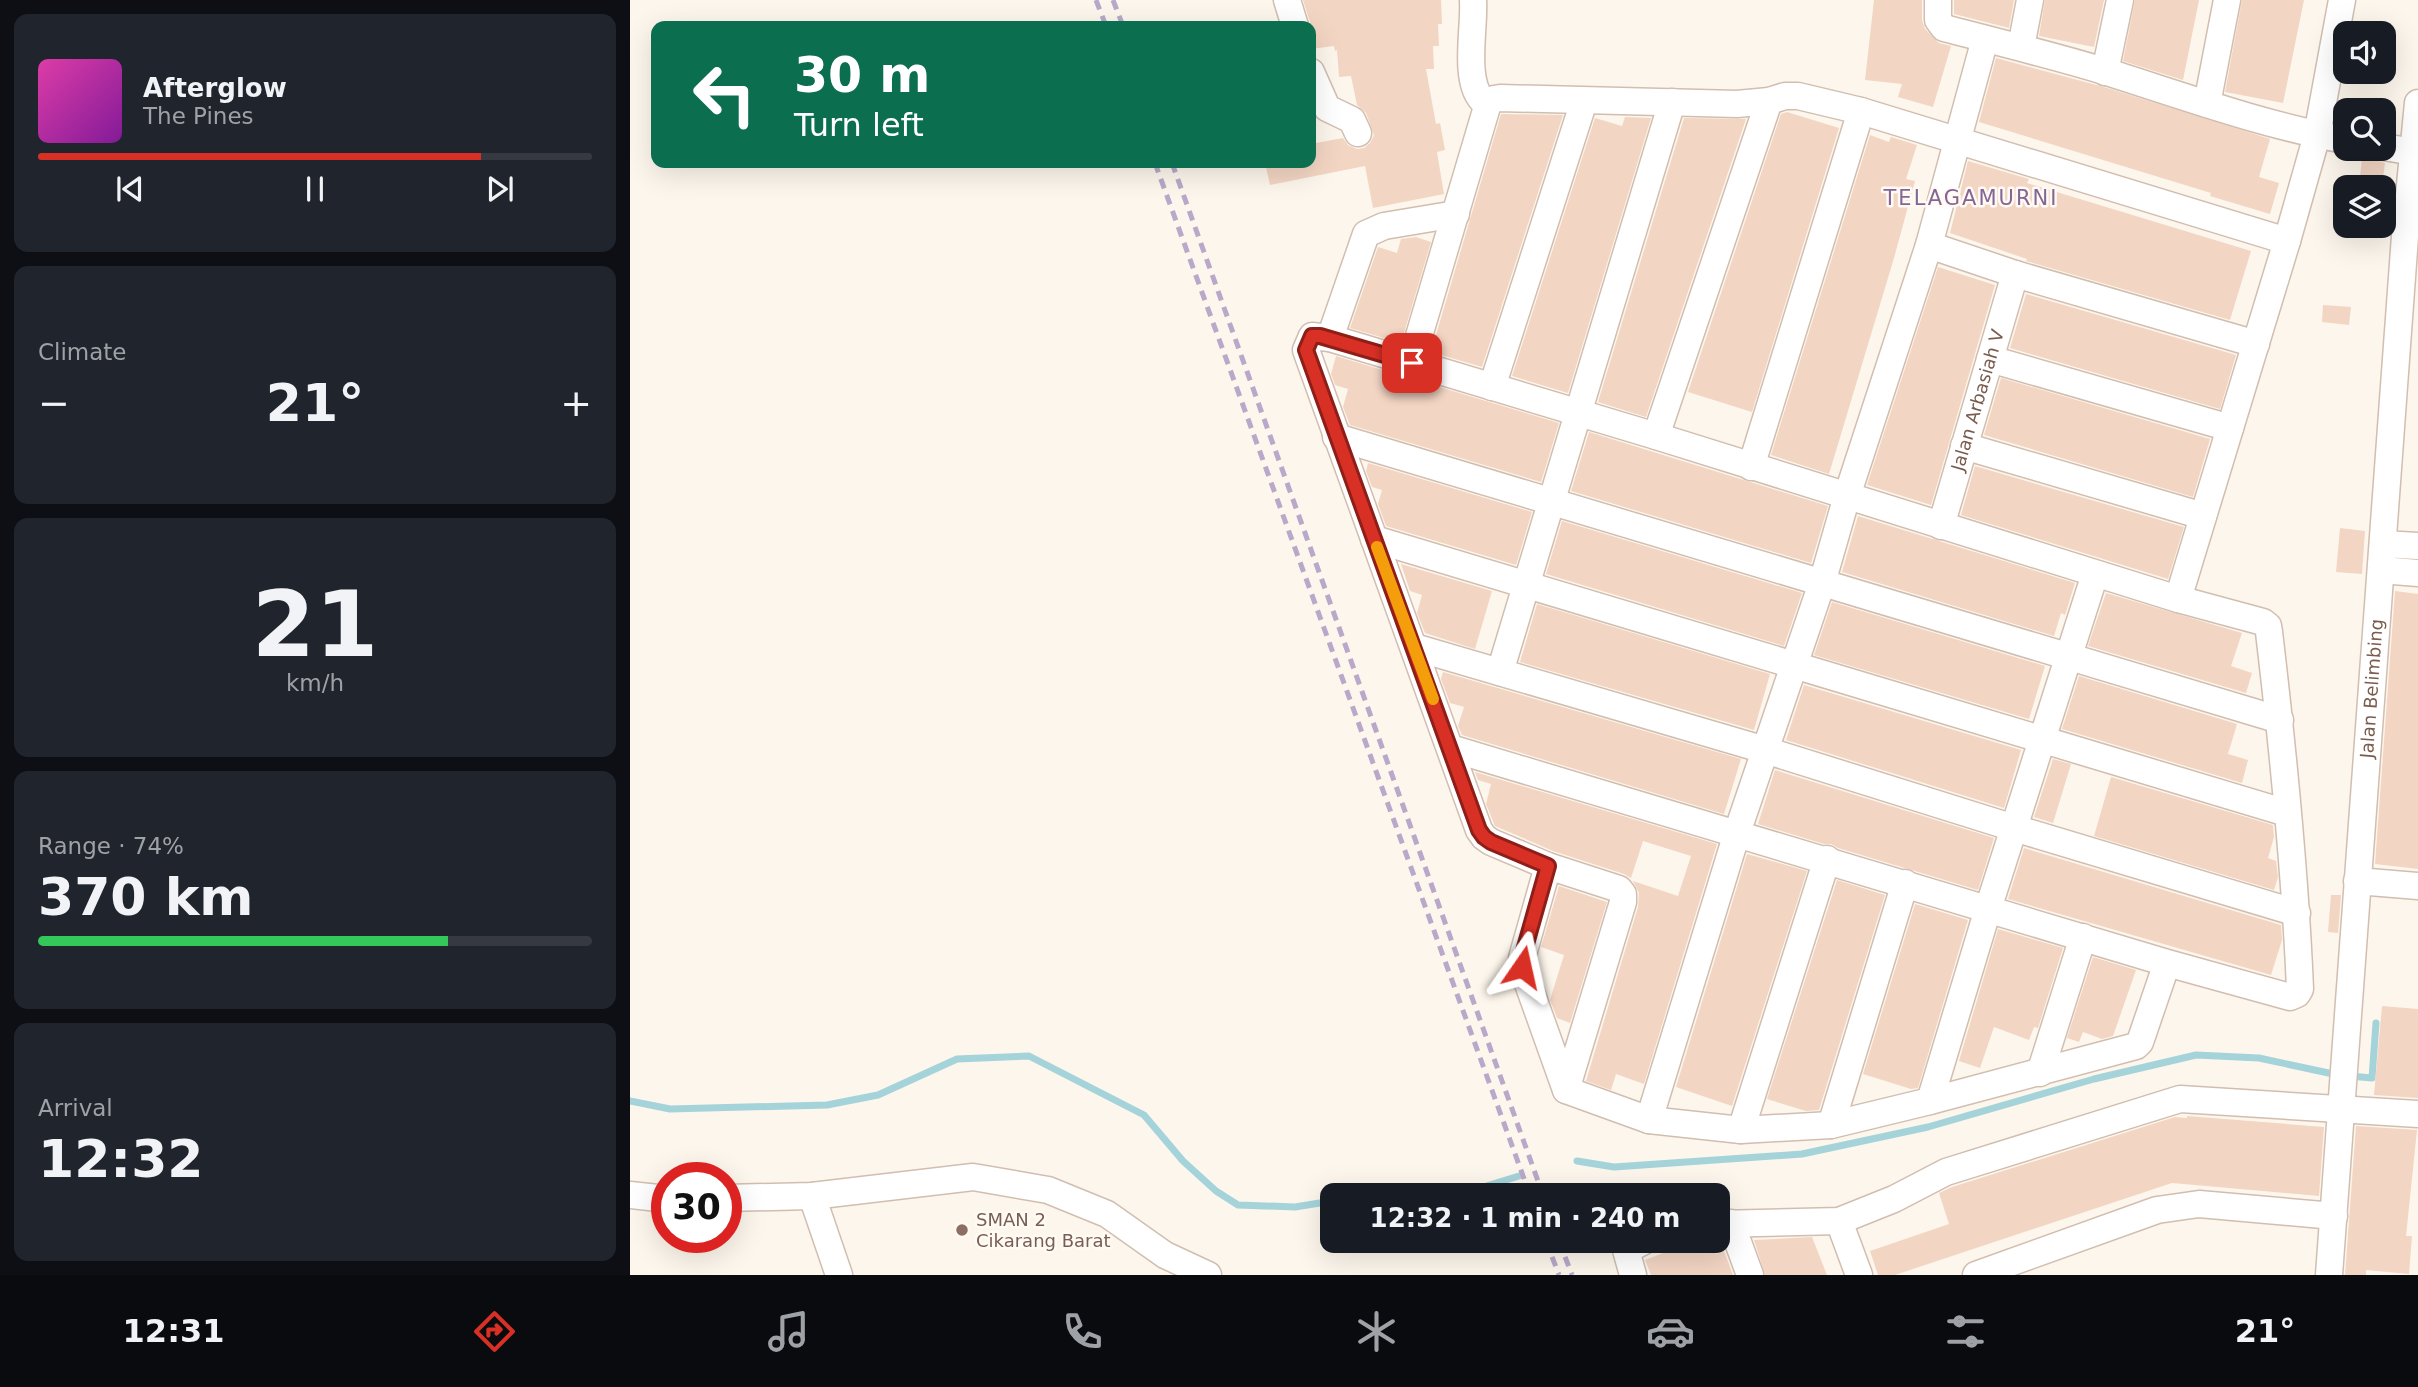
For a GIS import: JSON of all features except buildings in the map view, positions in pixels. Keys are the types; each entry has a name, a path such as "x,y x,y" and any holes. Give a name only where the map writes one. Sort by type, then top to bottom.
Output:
{"street":[{"path":"1287,0 1293,21"},
{"path":"1473,0 1471,71 1478,96 1482,100 1500,98 1737,104 1798,96 1861,111 1959,140 2287,241"},
{"path":"1938,0 1938,20 1944,27 2333,138"},
{"path":"2021,47 2030,0"},
{"path":"2105,72 2120,0"},
{"path":"2207,104 2227,0"},
{"path":"2178,599 2317,135 2342,0"},
{"path":"1649,1120 1737,833 1822,583 1847,496 1928,245 1985,39"},
{"path":"1316,84 1326,108 1352,120 1358,133"},
{"path":"1412,363 1489,100"},
{"path":"1492,387 1584,101"},
{"path":"1656,436 1769,101"},
{"path":"1500,672 1672,102"},
{"name":"Jalan Belimbing","path":"2329,1275 2383,544 2412,236 2413,152 2418,103"},
{"path":"1752,467 1861,111"},
{"path":"2396,149 2413,152"},
{"path":"1330,338 1366,234 1384,226 1456,214"},
{"path":"1928,245 2015,274 2256,344"},
{"name":"Jalan Arbasiah V","path":"1941,526 2015,274"},
{"path":"1450,748 2290,997 2300,989 2297,913 2280,720 2268,626 2263,622 2095,574 1656,436 1330,338 1312,336 1306,350 1464,790 1484,837 1548,866 1619,889 1623,894 1623,902 1566,1090"},
{"path":"1990,359 2230,428"},
{"path":"1336,437 2280,720"},
{"path":"1964,446 2203,516"},
{"path":"1374,539 2287,813"},
{"path":"2383,544 2418,546"},
{"path":"2381,570 2418,573"},
{"path":"1930,1101 2095,574"},
{"path":"1414,647 1765,750 2297,913"},
{"path":"1741,1130 1826,859"},
{"path":"1548,866 1522,958 1522,967 1566,1090"},
{"path":"2357,881 2418,886"},
{"path":"1831,1125 1905,883"},
{"path":"2040,1073 2083,937"},
{"path":"1566,1090 1649,1120 1741,1130 1831,1125 2040,1073 2139,1045 2167,962"},
{"path":"1730,1223 1839,1221 1894,1199 1946,1172 2175,1100 2418,1114"},
{"path":"742,1198 812,1196 973,1177 1048,1190 1107,1214 1166,1255 1208,1275"},
{"path":"630,1195 651,1197"},
{"path":"812,1196 839,1275"},
{"path":"1976,1275 2157,1210 2199,1204 2333,1216"},
{"path":"1839,1221 1859,1275"},
{"path":"1730,1235 1751,1275"},
{"path":"1627,1253 1633,1275"}],"waterway":[{"path":"2350,1076 2372,1078 2376,1023"},
{"path":"1577,1161 1614,1167 1802,1154 1928,1127 2094,1079 2196,1055 2259,1058 2338,1075"},
{"path":"630,1101 670,1109 827,1105 878,1095 957,1059 1029,1056 1144,1115 1183,1161 1216,1191 1238,1205 1295,1207 1320,1203"},
{"path":"1496,1183 1519,1176"}],"railway":[{"path":"1096,0 1104,21"},
{"path":"1113,0 1121,21"},
{"path":"1157,168 1526,1183"},
{"path":"1174,168 1539,1183"},
{"path":"1551,1253 1559,1275"},
{"path":"1564,1253 1572,1275"}],"slow traffic":[{"path":"1377,547 1433,699"}],"place":[{"name":"SMAN 2 Cikarang Barat","path":"962,1230"}],"district":[{"name":"TELAGAMURNI","path":"1971,198"}],"route":[{"path":"1412,363 1320,336 1310,338 1306,350 1479,830 1491,842 1548,866 1522,958 1522,967"}]}
